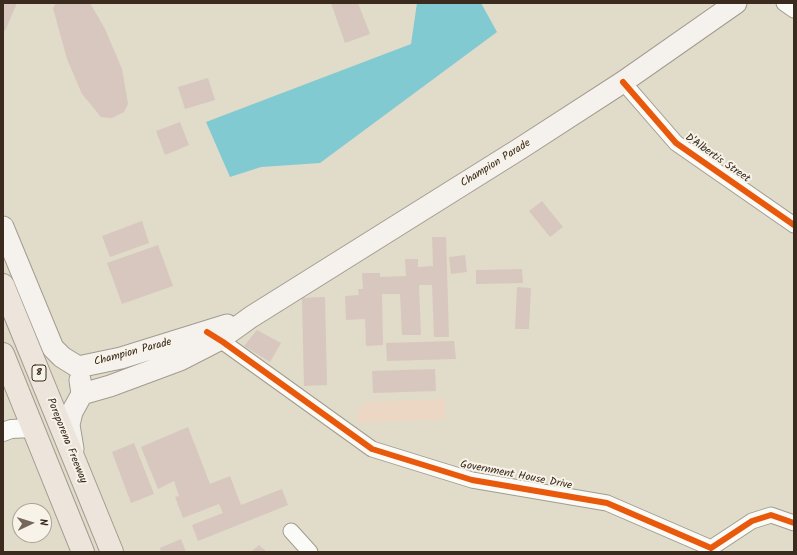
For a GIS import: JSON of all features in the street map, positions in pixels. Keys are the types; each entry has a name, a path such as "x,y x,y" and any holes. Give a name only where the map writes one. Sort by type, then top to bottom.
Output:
{"highway":[{"name":"Poreporena Freeway","path":"3,285 112,552"},
{"path":"3,354 83,552"}],"main road":[{"name":"Champion Parade","path":"82,394 122,382 180,360 213,336 251,317 521,148 623,82 736,3"},
{"name":"Champion Parade","path":"3,227 53,348 62,357 78,367 121,358 164,344 213,336"},
{"path":"75,462 69,426 72,412 82,394 78,367"}],"street":[{"path":"784,3 794,10"},
{"name":"D'Albertis Street","path":"623,82 676,143 794,225"},
{"name":"Government House Drive","path":"213,336 372,449 472,480 607,503 711,548 752,522 771,515 794,522"},
{"path":"3,432 12,429 32,428"},
{"path":"291,532 310,552"}],"shaded area":[{"path":"445,399 446,419 357,423 357,408 364,407 363,402"}],"water":[{"path":"417,3 481,3 497,32 320,163 261,167 230,177 206,122 411,44"}],"building":[{"path":"3,3 17,3 5,31 3,30"},
{"path":"56,3 90,3 105,29 122,69 128,104 124,112 112,118 101,117 82,94 67,59 53,8"},
{"path":"331,3 358,3 370,34 345,43"},
{"path":"208,78 215,100 185,109 178,87"},
{"path":"180,122 189,145 165,155 156,131"},
{"path":"542,201 563,227 550,237 529,211"},
{"path":"142,221 149,243 110,257 102,236"},
{"path":"432,237 446,237 449,337 434,337 432,285 419,285 421,335 402,335 400,294 382,294 383,345 366,346 365,319 346,320 345,296 359,295 358,289 363,289 362,273 380,273 380,277 406,276 405,259 418,259 418,267 433,266"},
{"path":"158,245 173,286 122,304 107,263"},
{"path":"465,255 467,272 451,274 449,257"},
{"path":"522,269 523,283 476,284 476,270"},
{"path":"517,287 531,288 529,329 515,329"},
{"path":"325,297 327,385 304,386 302,298"},
{"path":"257,330 281,343 270,362 244,346"},
{"path":"454,341 456,359 387,361 386,343"},
{"path":"435,369 436,391 373,393 372,371"},
{"path":"188,427 210,484 230,476 241,505 282,489 288,505 198,541 192,525 223,513 219,504 183,518 175,497 179,496 174,481 158,489 141,447"},
{"path":"134,443 154,494 131,503 112,452"},
{"path":"181,539 186,552 161,552 160,548"},
{"path":"259,545 267,552 251,552"}],"cycle path":[{"path":"623,82 676,143 794,225"},
{"path":"207,332 372,449 472,480 607,503 711,548 752,521 771,515 794,523"}]}
